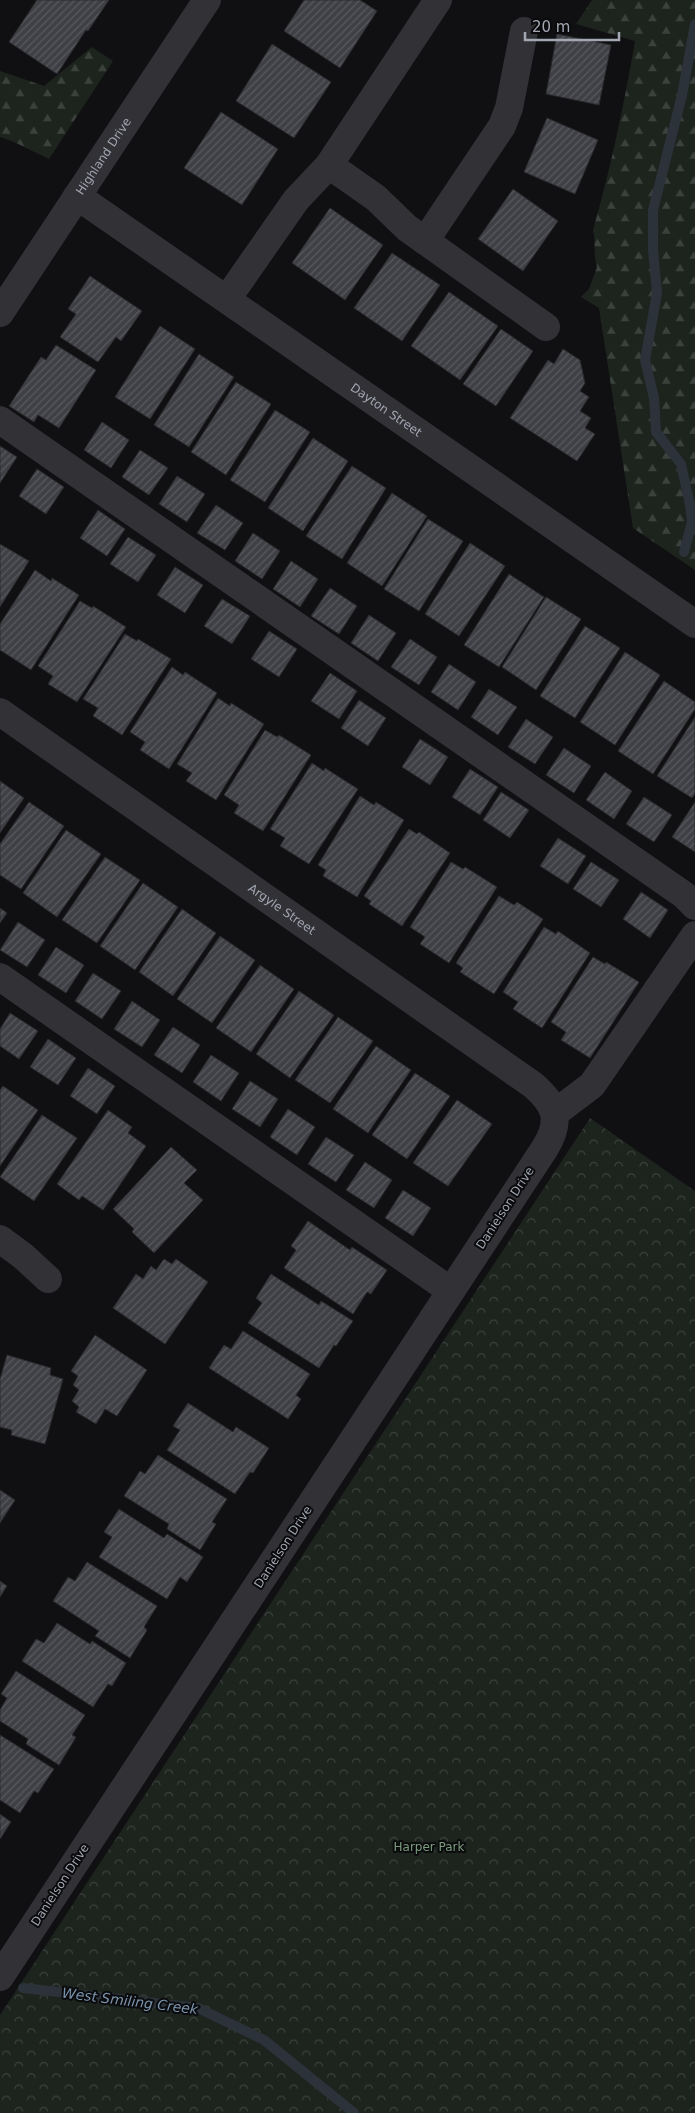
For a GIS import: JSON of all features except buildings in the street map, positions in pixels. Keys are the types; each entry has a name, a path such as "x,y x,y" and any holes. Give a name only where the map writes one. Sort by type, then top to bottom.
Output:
{"street":[{"name":"Highland Drive","path":"0,313 207,0"},
{"path":"227,299 296,200 329,165 438,0"},
{"path":"425,241 502,126 509,108 524,31"},
{"path":"329,165 376,198 407,228 546,327"},
{"name":"Dayton Street","path":"77,196 695,624"},
{"path":"0,420 684,895 695,906"},
{"name":"Argyle Street","path":"4,723 533,1085 544,1094 554,1113"},
{"path":"554,1113 592,1085 695,935"},
{"path":"0,977 451,1291"},
{"name":"Danielson Drive","path":"0,1977 550,1139 554,1130 554,1113"},
{"path":"0,1239 23,1256 48,1279"}],"green space":[{"path":"592,0 695,0 695,570 633,528 599,308 581,297 589,289 597,267 593,230 617,136 635,41 576,24"},
{"path":"92,47 113,61 49,159 0,137 0,71 44,86"},
{"name":"Harper Park","path":"590,1118 695,1191 695,2113 0,2113 0,2015"}],"waterway":[{"path":"684,552 692,522 690,505 681,464 656,432 654,398 645,360 657,293 653,250 653,210 682,95 695,24"},
{"name":"West Smiling Creek","path":"23,1988 198,2008 264,2040 354,2113"}]}
